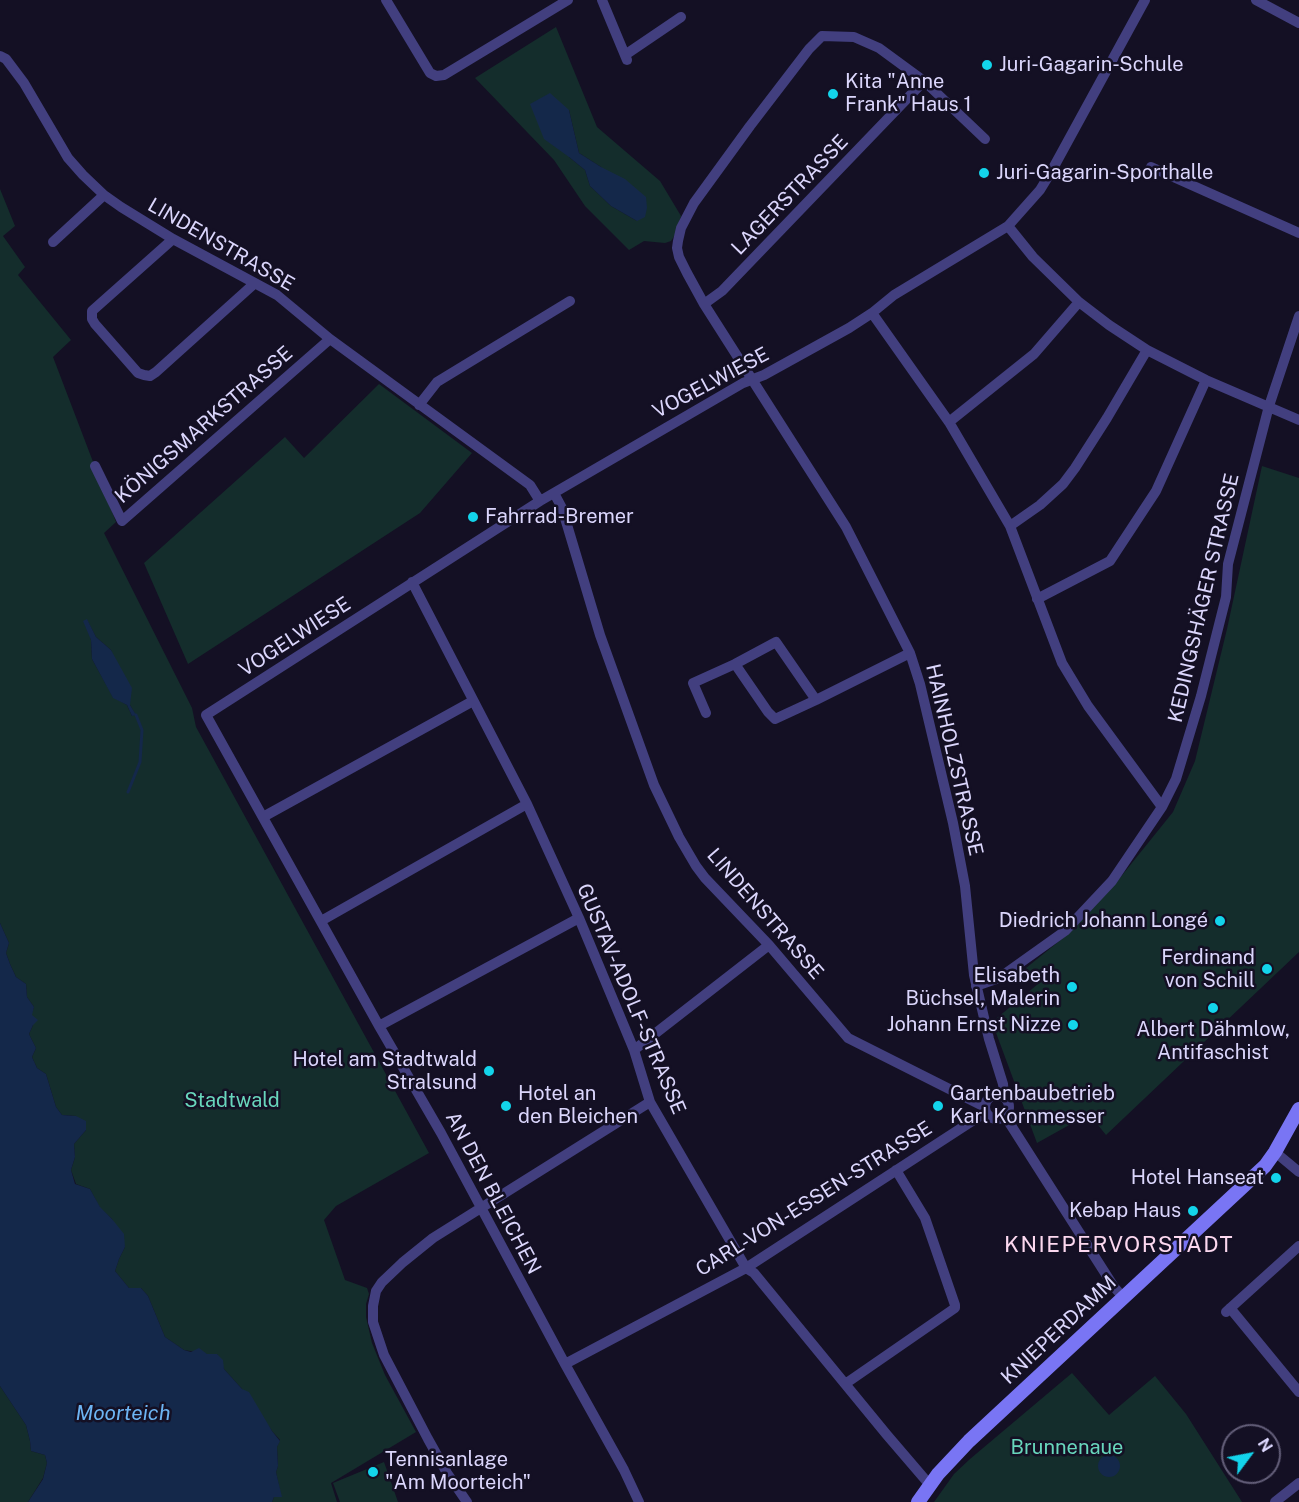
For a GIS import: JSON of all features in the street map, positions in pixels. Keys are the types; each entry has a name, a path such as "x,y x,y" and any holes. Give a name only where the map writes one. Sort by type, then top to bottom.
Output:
{"main road":[{"name":"KNIEPERDAMM","path":"918,1502 929,1484 949,1461 1267,1163 1299,1109"}],"street":[{"path":"386,0 430,73 436,76 444,75 567,0"},
{"path":"602,0 626,58 681,17"},
{"name":"VOGELWIESE","path":"206,715 540,501 752,379 764,375 849,328 894,295 1008,226 1040,190 1051,172 1145,0"},
{"path":"1256,0 1299,23"},
{"name":"HAINHOLZSTRASSE","path":"985,139 924,81 879,48 854,37 822,36 809,49 694,203 681,228 677,248 704,304 846,527 910,653 920,684 955,834 965,886 976,986 1003,1084 1004,1096"},
{"name":"LINDENSTRASSE","path":"0,56 6,59 24,83 68,158 104,195 173,239 277,296 330,339 530,485 540,501"},
{"name":"LAGERSTRASSE","path":"704,304 722,291 924,81"},
{"path":"1151,167 1299,233"},
{"path":"53,243 104,195"},
{"path":"1008,226 1033,257 1079,302 1108,325 1147,350 1206,380 1299,420"},
{"path":"173,239 92,310 92,319 95,324 138,372 150,376 156,372 255,283"},
{"path":"419,405 437,382 570,301"},
{"path":"949,422 1034,354 1079,302"},
{"path":"872,313 949,422 1010,526 1062,663 1088,706 1162,807"},
{"name":"KEDINGSHÄGER STRASSE","path":"976,986 999,978 1065,931 1112,881 1162,807 1176,779 1201,696 1226,597 1228,564 1269,406 1299,316"},
{"name":"KÖNIGSMARKSTRASSE","path":"95,466 122,522 330,339"},
{"path":"1010,526 1040,505 1063,484 1107,418 1147,350"},
{"path":"1037,599 1110,561 1156,491 1206,380"},
{"name":"LINDENSTRASSE","path":"554,493 562,508 603,645 654,785 696,866 769,945 848,1038 986,1110"},
{"name":"GUSTAV-ADOLF-STRASSE","path":"412,582 527,804 579,918 634,1050 650,1102 746,1268 754,1273 929,1484"},
{"path":"706,713 693,683 777,642 816,700"},
{"path":"735,664 775,719 910,653"},
{"path":"263,817 473,701"},
{"name":"AN DEN BLEICHEN","path":"206,715 441,1133 624,1470 639,1502"},
{"path":"321,921 527,804"},
{"path":"379,1026 579,918"},
{"path":"634,1050 769,945"},
{"path":"992,1095 1004,1096 1010,1107 1005,1116 992,1118 986,1110 986,1101 992,1095"},
{"path":"467,1502 438,1456 384,1355 372,1314 376,1291 395,1269 433,1238 650,1102"},
{"name":"CARL-VON-ESSEN-STRASSE","path":"565,1364 746,1268 986,1110"},
{"path":"1005,1116 1114,1287 1123,1297"},
{"path":"1275,1152 1299,1172"},
{"path":"845,1384 955,1308 925,1218 896,1170"},
{"path":"1299,1246 1227,1311 1299,1392"},
{"path":"1275,1502 1299,1483"}],"green space":[{"path":"556,27 597,127 660,181 681,216 671,241 665,243 644,241 629,250 585,206 554,160 475,78","holes":["569,110 579,153 601,167 637,221 611,206 590,186 585,170 569,157"]},
{"name":"Stadtwald","path":"0,189 15,226 3,236 25,267 18,275 71,340 53,357 116,522 104,533 192,708 196,727 429,1153 336,1206 324,1220 345,1280 367,1288 369,1294 366,1317 372,1343 385,1375 416,1432 331,1483 337,1502 272,1502 274,1497 281,1496 276,1472 277,1447 280,1440 224,1369 217,1354 184,1350 165,1337 148,1296 141,1288 129,1288 115,1271 125,1247 112,1219 100,1208 90,1189 76,1184 71,1170 75,1157 74,1144 86,1130 76,1116 62,1115 56,1107 46,1074 37,1068 32,1057 36,1048 29,1034 33,1025 31,1015 34,1007 27,997 26,984 16,977 10,964 6,953 9,943 0,923","holes":["87,620 96,637 111,650 135,714 132,716 127,705 113,697 92,659"]},
{"path":"379,384 472,453 420,513 188,664 144,563 285,437 304,458"},
{"path":"1262,466 1299,478 1299,952 1106,1135 1089,1114 1037,1143 992,1022 1038,984 1026,968 1068,934 1115,884 1173,812 1195,761 1227,629"},
{"name":"Brunnenaue","path":"1072,1373 1109,1415 1155,1376 1186,1414 1221,1469 1221,1484 1231,1484 1242,1502 934,1502 954,1474"},
{"path":"0,1386 26,1425 31,1451 45,1455 47,1463 43,1478 28,1502 0,1502"},
{"name":"Tennisanlage \"Am Moorteich\"","path":"384,1462 398,1502 340,1502 333,1483"}],"water":[{"path":"550,93 569,110 579,153 625,179 646,197 645,217 637,221 611,206 590,186 585,170 544,139 530,104"},
{"path":"87,619 96,637 111,650 132,688 130,705 136,715 132,716 127,705 113,698 92,659 91,640 83,621"},
{"name":"Moorteich","path":"0,923 9,943 6,953 10,964 16,977 26,984 27,997 34,1007 32,1015 38,1020 29,1034 36,1048 32,1057 37,1068 46,1074 56,1107 62,1115 76,1116 86,1121 86,1130 74,1144 75,1157 71,1170 75,1184 90,1189 100,1207 124,1234 125,1247 115,1271 129,1288 141,1288 148,1296 165,1337 184,1350 191,1352 199,1348 207,1354 217,1354 223,1360 224,1369 242,1389 249,1392 280,1441 277,1447 276,1472 282,1497 274,1497 272,1502 28,1502 43,1479 47,1463 45,1455 31,1451 26,1425 0,1386"},
{"path":"1109,1455 1117,1458 1120,1466 1117,1474 1109,1477 1101,1474 1098,1466 1101,1458"}],"waterway":[{"path":"128,792 140,762 142,730 136,715"}],"place":[{"name":"Juri-Gagarin-Schule","path":"987,65"},
{"name":"Kita \"Anne Frank\" Haus 1","path":"833,94"},
{"name":"Juri-Gagarin-Sporthalle","path":"984,173"},
{"name":"Fahrrad-Bremer","path":"473,517"},
{"name":"Diedrich Johann Longé","path":"1220,921"},
{"name":"Ferdinand von Schill","path":"1267,969"},
{"name":"Elisabeth Büchsel, Malerin","path":"1072,987"},
{"name":"Albert Dähmlow, Antifaschist","path":"1213,1008"},
{"name":"Johann Ernst Nizze","path":"1073,1025"},
{"name":"Hotel am Stadtwald Stralsund","path":"489,1071"},
{"name":"Hotel an den Bleichen","path":"506,1106"},
{"name":"Gartenbaubetrieb Karl Kornmesser","path":"938,1106"},
{"name":"Hotel Hanseat","path":"1276,1178"},
{"name":"Kebap Haus","path":"1193,1211"},
{"name":"Tennisanlage \"Am Moorteich\"","path":"373,1472"}],"district":[{"name":"KNIEPERVORSTADT","path":"1119,1245"}]}
